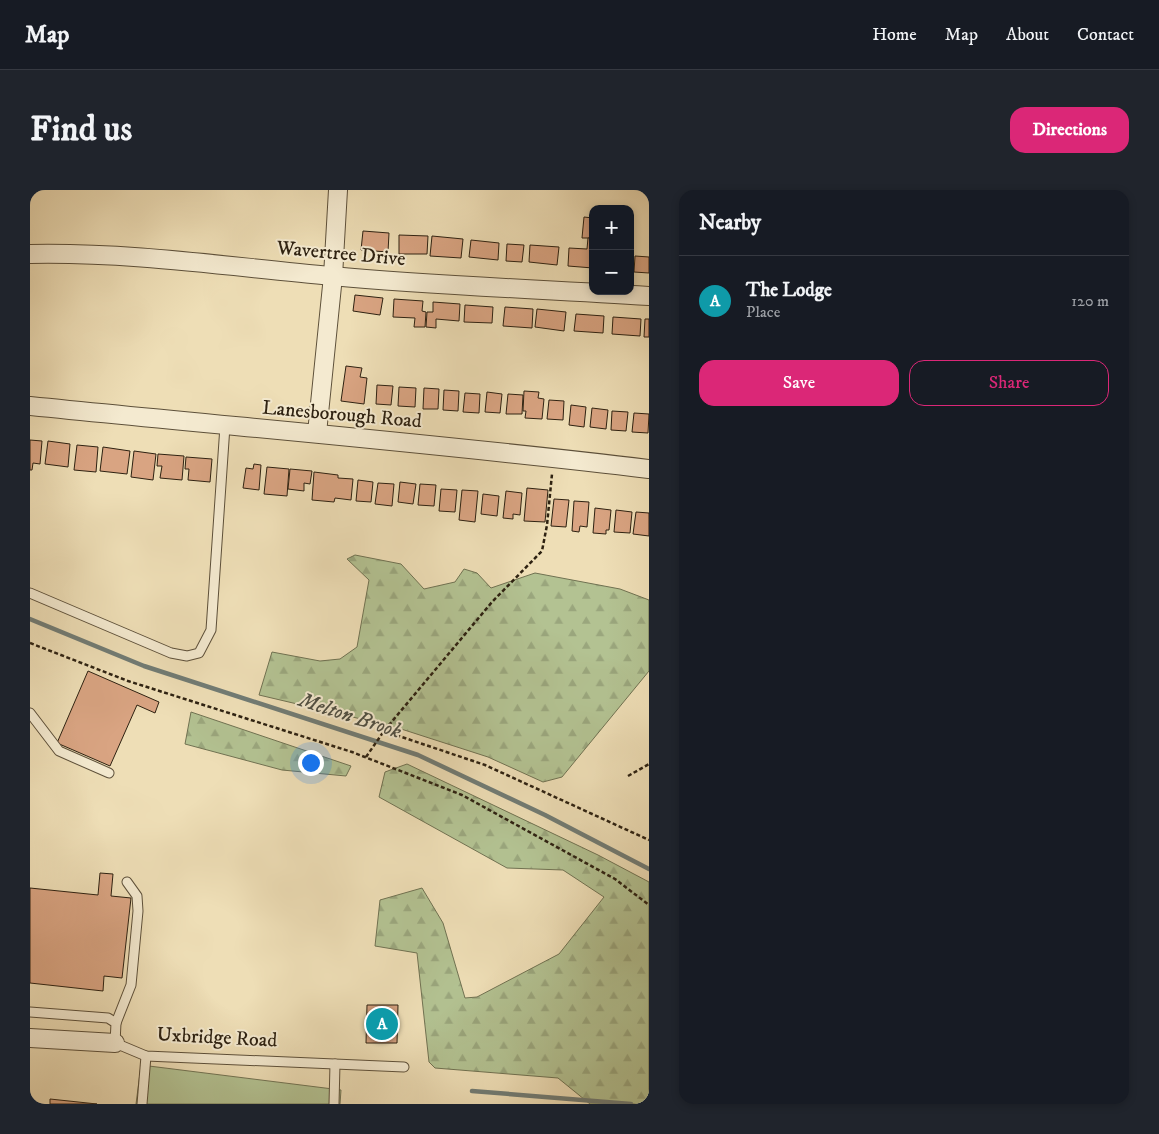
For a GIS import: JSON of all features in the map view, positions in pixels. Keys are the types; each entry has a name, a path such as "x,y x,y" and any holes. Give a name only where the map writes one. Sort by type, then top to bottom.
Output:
{"street":[{"path":"316,433 332,276 338,190"},
{"name":"Wavertree Drive","path":"30,254 78,253 221,264 332,276 649,296"},
{"name":"Lanesborough Road","path":"30,406 554,457 649,469"},
{"name":"Uxbridge Road","path":"30,1038 115,1042"}],"lane":[{"path":"30,593 171,653 187,656 199,653 211,630 224,426"},
{"path":"30,713 59,751 109,773"},
{"path":"115,1042 116,1023 130,985 138,911 137,896 126,882"},
{"path":"30,1012 108,1018 116,1023"},
{"name":"Uxbridge Road","path":"115,1042 146,1056 404,1067"},
{"path":"142,1104 146,1056"},
{"path":"334,1104 335,1064"}],"path":[{"path":"366,757 384,731 492,602 542,551 547,525 554,457"},
{"path":"30,643 128,681 366,757 462,795 615,879 649,905"},
{"path":"384,731 485,766 649,840"},
{"path":"628,776 649,764"}],"green space":[{"path":"355,555 401,564 424,589 455,582 464,569 477,573 491,588 535,573 620,589 649,600 649,671 562,777 543,782 488,757 395,727 259,695 272,652 320,661 340,659 357,647 369,580 347,559"},
{"path":"191,712 351,766 346,776 282,770 185,744"},
{"path":"407,764 598,855 649,882 649,1104 590,1104 558,1078 435,1068 429,1062 417,953 375,946 380,900 422,888 443,923 465,998 477,997 559,954 604,897 563,870 507,868 379,797 385,772"},
{"path":"141,1065 341,1090 340,1104 136,1104"}],"building":[{"path":"584,217 589,218 589,238 582,238"},
{"path":"363,231 389,233 388,252 361,250"},
{"path":"399,235 428,236 427,254 399,254"},
{"path":"432,236 463,239 461,258 430,256"},
{"path":"589,238 589,268 568,266 569,248 587,249"},
{"path":"471,240 499,243 498,260 469,257"},
{"path":"507,244 524,245 522,262 506,261"},
{"path":"530,245 559,247 557,265 529,262"},
{"path":"635,256 649,257 649,273 634,272"},
{"path":"355,295 383,298 380,315 353,311"},
{"path":"394,299 423,301 422,311 426,312 425,327 414,327 415,318 393,317"},
{"path":"433,302 460,304 459,321 436,319 436,328 426,327 427,312 433,312"},
{"path":"465,305 493,307 492,323 464,322"},
{"path":"505,307 533,309 532,328 503,326"},
{"path":"537,309 566,312 564,331 535,327"},
{"path":"576,314 604,316 603,333 574,331"},
{"path":"613,317 641,319 640,336 612,334"},
{"path":"645,319 649,319 649,337 644,337"},
{"path":"346,366 362,368 360,377 367,378 364,404 341,401"},
{"path":"377,385 393,386 391,405 376,404"},
{"path":"399,387 416,388 415,407 398,406"},
{"path":"424,388 439,389 438,409 423,409"},
{"path":"444,390 459,391 458,411 443,410"},
{"path":"524,391 539,392 538,398 544,399 542,419 525,418 526,411 523,411"},
{"path":"487,392 502,394 500,413 485,412"},
{"path":"465,393 480,394 479,413 463,412"},
{"path":"508,394 523,395 522,414 506,414"},
{"path":"549,400 564,401 563,420 547,419"},
{"path":"571,405 586,407 584,427 569,425"},
{"path":"592,408 608,410 606,429 590,427"},
{"path":"612,411 628,412 626,431 611,430"},
{"path":"634,413 649,414 648,433 632,432"},
{"path":"30,440 42,441 40,464 33,463 32,470 30,470"},
{"path":"48,441 70,444 68,467 45,464"},
{"path":"77,445 98,447 96,472 74,470"},
{"path":"103,447 130,451 127,474 100,471"},
{"path":"134,451 156,454 153,480 131,477"},
{"path":"158,454 184,456 182,480 160,478 162,466 157,466"},
{"path":"186,457 212,459 210,482 188,480 189,469 185,469"},
{"path":"254,464 261,465 259,490 243,488 246,468 253,469"},
{"path":"267,467 289,469 287,496 264,494"},
{"path":"290,469 312,471 310,484 304,483 304,491 288,489"},
{"path":"314,472 338,475 338,478 353,479 351,500 335,498 334,502 312,500"},
{"path":"358,480 373,482 371,502 356,501"},
{"path":"400,482 416,484 413,504 398,502"},
{"path":"378,483 394,484 392,506 375,504"},
{"path":"420,484 436,485 434,506 418,505"},
{"path":"527,488 548,490 545,522 524,521"},
{"path":"441,489 457,490 455,512 439,511"},
{"path":"462,490 478,491 475,522 459,520"},
{"path":"506,491 522,493 520,515 513,514 513,519 503,518"},
{"path":"483,494 499,496 497,516 481,514"},
{"path":"554,499 569,500 566,527 551,526"},
{"path":"574,501 589,502 587,527 580,526 579,532 572,531"},
{"path":"595,508 611,510 609,530 606,530 606,534 593,533"},
{"path":"616,510 632,512 630,533 614,532"},
{"path":"636,512 649,513 649,536 633,534"},
{"path":"88,671 159,702 155,713 137,705 110,766 57,743"},
{"path":"100,873 113,874 111,896 131,898 122,978 104,976 103,991 30,983 30,888 98,895"},
{"path":"367,1005 398,1005 397,1043 366,1043"},
{"path":"50,1099 97,1104 50,1104"}],"waterway":[{"name":"Melton Brook","path":"30,619 144,666 418,755 545,815 649,869"},
{"path":"472,1091 631,1104"}],"place":[{"name":"The Lodge","path":"382,1024"}]}
